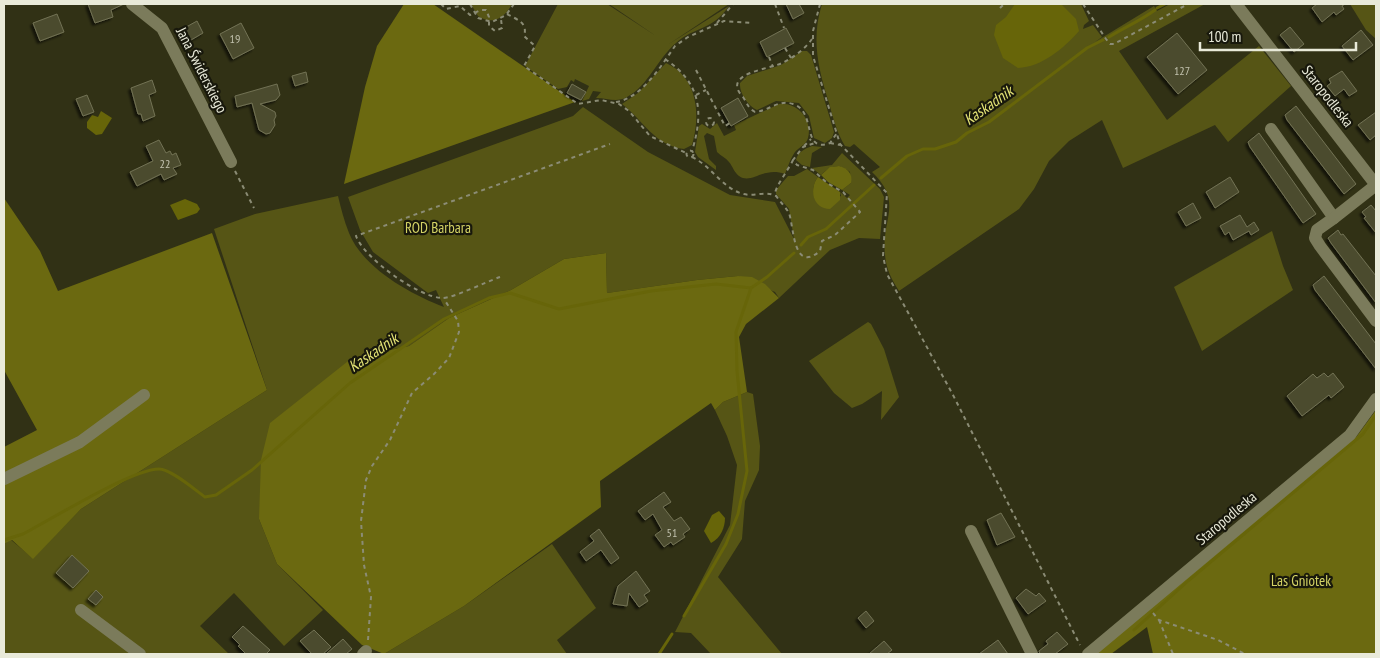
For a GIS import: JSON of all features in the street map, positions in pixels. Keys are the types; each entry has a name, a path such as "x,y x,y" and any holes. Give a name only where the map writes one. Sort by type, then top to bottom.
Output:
{"street":[{"name":"Jana Świderskiego","path":"132,4 162,28 231,162"},
{"name":"Staropodleska","path":"1236,4 1376,185"},
{"path":"1271,129 1334,218"},
{"path":"1376,185 1317,230 1316,238 1376,321"},
{"path":"4,479 80,442 144,395"},
{"name":"Staropodleska","path":"1084,650 1146,606 1350,435 1376,399"},
{"path":"972,531 1032,654"},
{"path":"81,610 140,654"}],"path":[{"path":"441,4 445,9 458,6 468,14 486,10 491,29 499,31 503,26 502,19"},
{"path":"470,4 474,13 483,20 490,22 502,19 514,4"},
{"path":"715,25 733,4"},
{"path":"775,4 784,28"},
{"path":"820,4 812,39 816,70 841,145 884,187 888,198 883,256 887,274 962,412 1084,650"},
{"path":"1000,8 1004,4"},
{"path":"1084,4 1106,39 1110,44 1114,44 1188,4"},
{"path":"507,14 526,26 524,36 535,46 524,66 578,104 601,100 614,102 626,100 637,92 683,40 715,25 729,21 752,24"},
{"path":"812,39 791,58 773,67 757,70 743,76 738,84 740,94 755,112 780,103 798,106 807,118 811,138 815,143"},
{"path":"785,48 791,58"},
{"path":"802,50 813,51"},
{"path":"768,57 773,67"},
{"path":"665,60 680,70 696,95 698,121 692,157"},
{"path":"696,70 725,126 730,123"},
{"path":"696,95 706,90"},
{"path":"614,102 629,111 655,139 686,153 688,157 692,157 709,167 727,185 740,193 756,195 768,193 776,188 790,168 793,160 811,138"},
{"path":"718,112 722,110"},
{"path":"706,122 708,118 714,120 721,117"},
{"path":"698,121 706,122 707,125 712,126 714,120"},
{"path":"803,147 815,143 822,145 830,142 837,133"},
{"path":"830,142 841,145"},
{"path":"500,276 444,299 423,294 393,275 359,244 356,236 610,144"},
{"path":"686,153 692,151"},
{"path":"768,193 776,196 788,212 796,247 801,253 808,256 816,255 820,251 822,241 835,235 845,224 858,216 860,210 850,199 813,170 797,165 793,160"},
{"path":"231,162 254,208"},
{"path":"790,168 797,165"},
{"path":"776,188 776,196"},
{"path":"364,653 370,625 370,597 364,565 361,521 366,480 372,466 390,440 412,393 449,358 459,332 458,321 444,299"},
{"path":"1146,606 1159,620 1173,654"},
{"path":"1159,620 1218,640 1245,654"}],"green space":[{"path":"404,4 433,4 575,102 344,184 365,87 377,46"},
{"path":"471,4 512,4 506,13 498,19 489,20 478,16"},
{"path":"558,4 607,4 656,36 609,4 729,4 669,44 729,6 716,20 683,38 669,49 635,92 623,99 616,100 596,98 601,92 593,91 589,99 582,101 589,86 575,79 574,82 571,80 567,87 558,89 525,66"},
{"path":"822,4 1081,4 1089,21 1084,25 1083,29 1093,25 1102,37 1095,42 1154,6 1157,11 1170,4 1205,4 1119,51 1167,120 1259,46 1291,86 1228,142 1215,125 1123,168 1102,120 1069,141 1049,161 1034,189 1019,209 899,291 890,274 885,255 889,211 887,193 882,183 872,172 880,167 854,144 850,147 845,146 836,125 822,78 816,41"},
{"path":"1350,4 1376,4 1376,39 1366,30"},
{"path":"802,51 807,51 811,55 834,132 832,138 825,143 814,138 809,116 799,103 776,101 757,110 747,102 740,87 740,83 747,76 781,65"},
{"path":"666,63 677,69 685,78 691,87 694,98 696,110 695,134 692,145 684,149 674,147 657,138 622,104 638,93"},
{"path":"779,104 792,106 802,113 806,118 809,131 807,140 795,152 785,174 770,172 749,178 739,176 728,161 717,152 714,136 707,133 704,136 709,159 716,166 716,170 698,157 695,152 699,126 702,124 710,129 717,123 724,136 736,130 734,125"},
{"name":"ROD Barbara","path":"583,107 648,152 730,195 775,202 794,239 789,209 776,194 776,190 788,176 794,176 807,169 818,177 813,191 820,205 841,196 840,192 847,198 850,195 842,190 851,183 850,172 842,167 835,166 821,175 812,168 832,165 842,153 880,189 884,197 880,239 859,238 830,250 779,298 775,292 738,276 607,293 606,253 564,259 511,290 449,318 409,346 352,358 259,519 277,564 323,610 284,646 234,593 200,626 229,654 4,654 4,544 11,540 33,558 81,509 267,390 214,229 255,214 338,196 349,233 365,258 403,287 444,307 436,290 428,293 373,252 360,230 348,197 573,116"},
{"path":"812,146 822,147 812,153 810,167 802,165 796,160 798,155 806,148"},
{"path":"839,166 845,168 851,177 851,183 842,190 828,182 821,175 830,167"},
{"path":"818,177 840,192 840,200 830,209 819,206 814,197 815,182"},
{"path":"4,198 40,251 58,291 212,233 267,390 81,509 33,559 12,540 4,544 4,447 37,430 4,370"},
{"path":"1272,231 1293,290 1202,351 1174,287"},
{"path":"606,253 607,293 738,276 752,277 765,284 779,298 746,324 739,337 747,392 723,402 715,410 711,403 600,481 601,507 464,606 384,654 362,645 277,564 259,519 261,460 270,423 352,358 409,346 449,318 511,290 564,259"},
{"path":"868,322 871,324 884,349 899,397 881,420 882,391 852,408 834,393 809,361"},
{"path":"747,392 753,394 760,446 759,470 745,501 742,539 718,577 782,654 711,654 691,633 675,632 730,525 737,465 715,410 723,402"},
{"name":"Las Gniotek","path":"1376,410 1376,654 1153,654 1147,627 1111,654 1095,654 1357,436"},
{"path":"552,544 596,608 557,640 567,654 384,654 464,606"}],"shaded area":[{"path":"1015,4 1061,4 1076,19 1079,31 1052,56 1036,64 1018,68 1003,58 994,35 996,25 1006,17"},
{"path":"101,111 112,118 102,134 96,135 87,128 87,122 92,115 98,117"},
{"path":"185,199 197,204 200,209 197,213 178,220 170,205"},
{"path":"719,511 725,518 724,525 720,535 711,543 704,531 712,515"}],"building":[{"path":"88,4 124,4 111,10 113,17 95,23"},
{"path":"786,4 799,4 804,13 793,19"},
{"path":"1317,4 1345,4 1342,6 1344,9 1336,15 1334,12 1322,22 1312,8"},
{"path":"57,14 64,32 40,41 33,23"},
{"path":"197,21 203,33 186,43 179,31"},
{"path":"241,23 254,48 233,59 220,34"},
{"path":"1290,27 1304,44 1294,52 1280,35"},
{"path":"786,28 794,43 767,57 760,42"},
{"path":"1361,30 1373,45 1353,60 1342,46"},
{"path":"1177,33 1207,70 1178,94 1147,57"},
{"path":"1342,71 1357,91 1349,96 1344,89 1335,96 1327,86 1331,83 1329,79"},
{"path":"306,72 308,82 295,86 292,76"},
{"path":"152,80 156,92 149,95 155,116 143,121 141,114 138,114 131,88"},
{"path":"277,84 280,95 276,100 260,104 275,112 276,116 274,120 275,125 270,133 266,134 259,130 252,103 237,107 235,96"},
{"path":"572,84 586,92 581,100 567,93"},
{"path":"87,95 94,112 83,116 76,99"},
{"path":"738,98 748,116 731,126 721,108"},
{"path":"1296,106 1356,184 1344,194 1287,120 1285,115"},
{"path":"1376,112 1376,135 1370,140 1358,125"},
{"path":"1259,133 1316,214 1303,223 1250,147 1248,142"},
{"path":"159,140 166,153 170,151 172,155 176,153 181,165 173,168 177,174 164,180 161,174 137,186 130,172 153,161 146,146"},
{"path":"1230,177 1239,192 1215,208 1206,192"},
{"path":"1193,203 1201,218 1186,226 1178,212"},
{"path":"1371,205 1376,211 1376,233 1364,218 1366,217 1362,212"},
{"path":"1240,215 1247,227 1254,222 1259,230 1251,235 1249,231 1233,240 1229,232 1225,235 1220,226"},
{"path":"1338,230 1376,276 1376,303 1328,238"},
{"path":"1324,276 1376,344 1376,369 1315,290 1313,285"},
{"path":"1324,373 1328,377 1333,373 1344,387 1331,398 1329,395 1302,416 1287,396 1313,374 1317,378"},
{"path":"664,492 671,502 663,507 674,521 681,517 690,529 683,534 685,537 673,545 671,542 664,547 655,535 662,530 653,514 645,520 638,511"},
{"path":"1001,513 1015,537 997,545 987,520"},
{"path":"599,529 619,558 611,564 601,550 586,561 580,552 594,541 590,536"},
{"path":"72,555 89,571 73,588 56,573"},
{"path":"636,571 650,591 644,595 648,601 639,607 629,593 627,606 613,604 618,586"},
{"path":"1026,589 1036,596 1039,593 1046,601 1028,614 1016,598"},
{"path":"96,590 103,597 96,605 88,599"},
{"path":"866,611 874,621 866,628 858,618"},
{"path":"243,626 270,650 266,654 246,654 238,646 240,645 232,637"},
{"path":"314,630 331,647 323,654 312,654 300,641"},
{"path":"1057,632 1068,644 1055,654 1040,654 1039,651 1048,644 1046,641"},
{"path":"343,639 352,649 346,654 326,654"},
{"path":"998,640 1008,654 979,654"},
{"path":"884,641 892,650 887,654 869,654"}],"waterway":[{"name":"Kaskadnik","path":"1157,8 1165,4"},
{"name":"Kaskadnik","path":"1109,37 1155,10"},
{"name":"Kaskadnik","path":"881,178 907,156 923,149 935,149 956,142 967,133 989,122 1087,48 1103,40"},
{"name":"Kaskadnik","path":"801,245 808,237 826,229 874,185"},
{"name":"Kaskadnik","path":"4,540 23,534 92,496 130,477 147,471 159,469 170,472 205,497 216,495 252,470 350,383 444,319 489,298 510,293 559,309 651,291 716,284 751,288 767,277 794,253"},
{"path":"684,616 726,544 738,514 747,471 737,371 736,332 751,288"},
{"path":"1134,630 1188,581 1363,434 1376,415"},
{"path":"659,654 672,634"}]}
